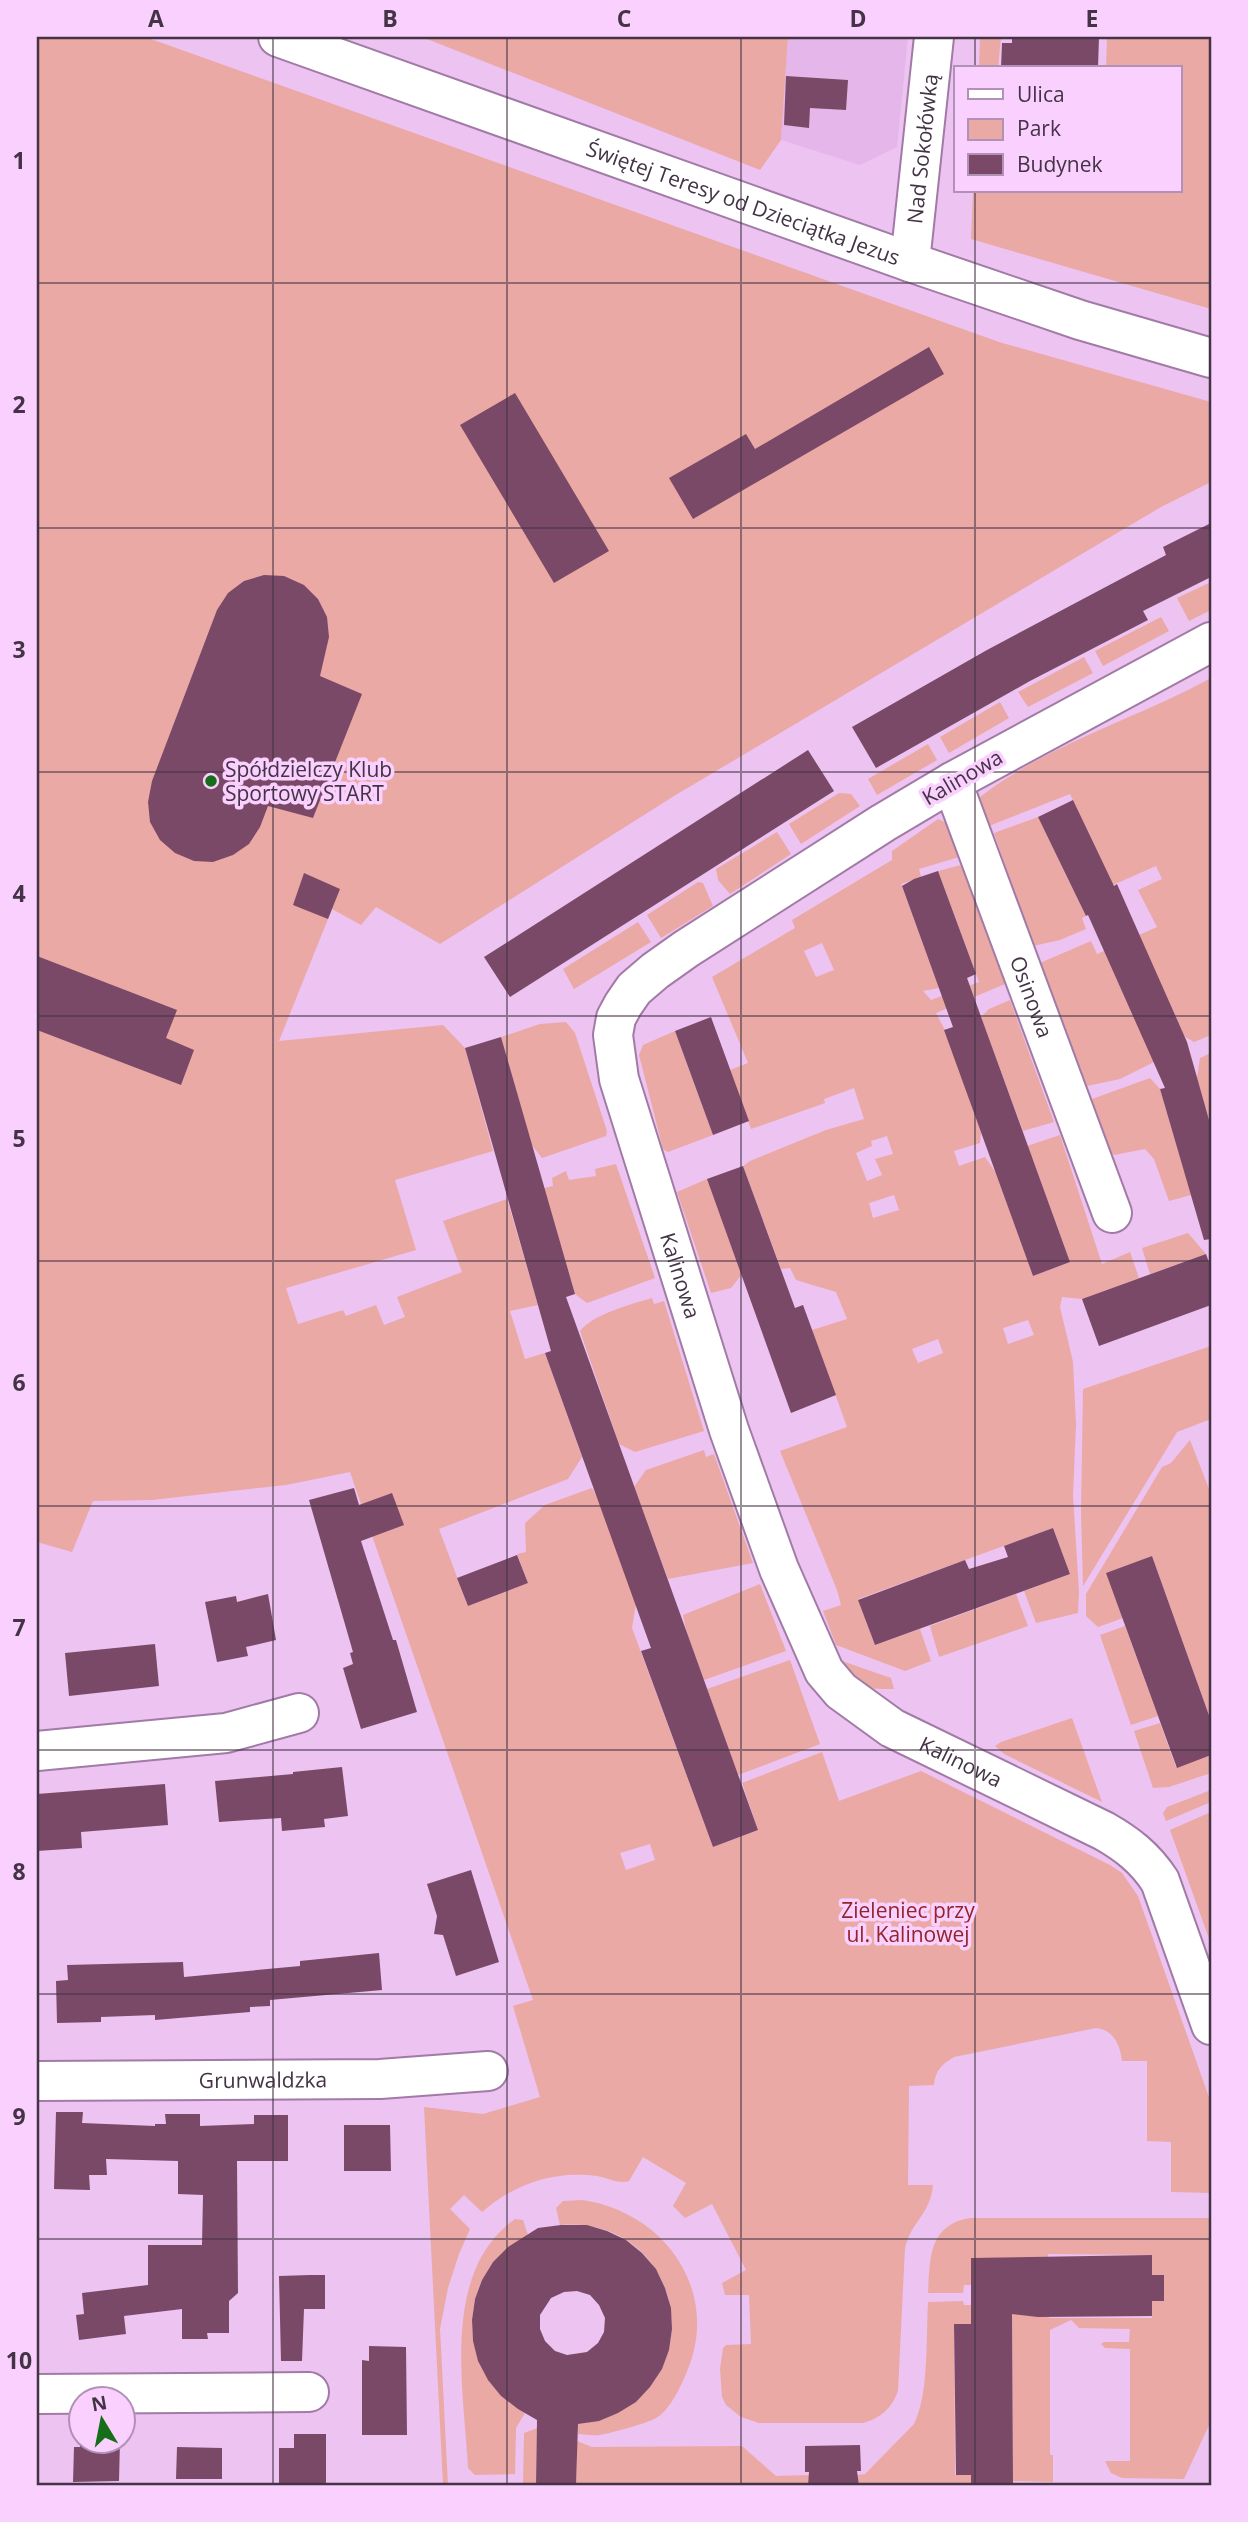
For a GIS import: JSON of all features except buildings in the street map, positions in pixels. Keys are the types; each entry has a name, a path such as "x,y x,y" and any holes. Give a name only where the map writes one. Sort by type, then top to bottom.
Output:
{"street":[{"name":"Świętej Teresy od Dzieciątka Jezus","path":"278,37 910,262 1080,320 1211,358"},
{"name":"Nad Sokołówką","path":"910,262 934,37"},
{"name":"Kalinowa","path":"1211,642 883,822 655,971 634,989 616,1018 613,1035 620,1079 729,1430 779,1569 824,1671 841,1691 892,1728 1104,1831 1136,1851 1150,1865 1160,1881 1211,2025"},
{"name":"Osinowa","path":"952,782 1112,1213"},
{"path":"37,1751 226,1733 299,1713"},
{"name":"Grunwaldzka","path":"37,2081 380,2079 488,2071"},
{"path":"37,2394 309,2392"}],"shaded area":[{"path":"788,37 908,37 897,147 860,165 781,140"}],"green space":[{"name":"Zieleniec przy ul. Kalinowej","path":"37,37 151,39 999,342 1211,402 1211,482 1161,507 674,796 440,944 376,907 361,925 332,909 279,1041 443,1025 465,1048 493,1151 395,1180 416,1250 286,1288 298,1324 343,1310 346,1316 376,1305 384,1325 405,1317 397,1297 462,1272 443,1221 507,1199 538,1305 510,1311 525,1359 545,1353 582,1457 568,1479 439,1529 468,1606 528,1583 517,1554 526,1552 525,1523 545,1505 592,1488 599,1500 636,1604 632,1628 713,1847 758,1830 742,1783 822,1752 839,1801 921,1771 1122,1873 1138,1896 1211,2103 1211,2193 1171,2192 1171,2142 1147,2141 1147,2061 1122,2061 1115,2039 1102,2029 954,2057 940,2068 934,2085 909,2086 908,2185 933,2185 925,2211 908,2238 905,2248 898,2391 885,2412 863,2423 759,2423 741,2417 726,2405 722,2397 720,2369 723,2348 726,2345 751,2344 749,2295 725,2295 722,2283 746,2270 712,2204 685,2218 673,2206 686,2183 643,2157 629,2181 625,2182 597,2176 550,2177 507,2194 482,2212 464,2195 450,2209 470,2229 448,2288 440,2329 448,2485 443,2485 424,2107 483,2114 540,2097 513,2006 533,2000 350,1472 286,1485 152,1500 93,1501 72,1552 37,1542","holes":["650,1844 655,1860 626,1870 620,1853"]},
{"path":"422,37 788,37 781,140 760,170"},
{"path":"980,37 1001,37 998,66 979,66"},
{"path":"1107,37 1211,37 1211,309 971,239 973,192 1182,192 1182,66 1106,66"},
{"path":"1211,582 1211,610 1189,621 1177,598"},
{"path":"1161,617 1169,631 1103,666 1095,651"},
{"path":"1084,657 1093,673 1028,707 1018,692"},
{"path":"1211,678 1211,1035 1194,1042 1184,1036 1139,935 1157,927 1138,890 1162,879 1156,866 1113,885 1070,794 989,826 980,797 1006,778 1063,747"},
{"path":"1000,702 1009,718 949,753 940,737"},
{"path":"928,744 937,760 877,795 868,779"},
{"path":"839,793 851,794 860,806 801,844 789,824"},
{"path":"1038,817 1086,916 1082,918 1086,929 1060,940 1033,946 994,833"},
{"path":"938,819 947,823 959,857 919,869 921,877 901,884 939,988 923,991 931,1000 979,982 938,871 961,865 1005,984 936,1013 945,1030 981,1133 980,1143 954,1151 959,1166 985,1157 996,1173 1033,1276 1070,1262 1033,1160 1024,1147 1060,1135 1102,1264 1130,1252 1139,1278 1082,1299 1062,1297 1060,1307 1073,1362 1076,1424 1073,1495 1078,1613 1036,1623 1024,1591 1070,1574 1053,1528 858,1599 875,1645 920,1629 931,1661 905,1671 836,1645 823,1611 841,1605 837,1590 780,1451 847,1427 812,1330 847,1319 836,1292 796,1280 790,1268 781,1269 743,1166 826,1130 864,1119 854,1088 824,1099 825,1103 751,1129 730,1070 748,1063 712,977 795,928 792,920 892,860 892,851","holes":["822,943 834,970 816,977 804,951","887,1136 893,1154 875,1159 882,1175 867,1181 856,1153 872,1146 871,1141","894,1195 899,1210 873,1218 869,1203","1028,1320 1034,1335 1008,1344 1003,1328","938,1339 943,1353 918,1363 912,1349"]},
{"path":"777,832 791,854 730,894 718,880 716,869"},
{"path":"698,882 703,883 713,906 661,938 647,915"},
{"path":"638,922 651,942 574,989 563,969"},
{"path":"1091,941 1097,954 1104,951 1154,1062 1120,1079 1087,1086 1040,963"},
{"path":"1010,1000 1054,1122 1023,1131 981,1017 989,1009"},
{"path":"566,1022 575,1033 607,1131 606,1136 542,1158 531,1144 501,1037 540,1024"},
{"path":"675,1031 713,1135 668,1152 663,1149 639,1055 643,1045"},
{"path":"1211,1053 1211,1127 1197,1078 1200,1058"},
{"path":"1150,1078 1160,1089 1191,1195 1169,1201 1154,1159 1145,1149 1114,1155 1109,1151 1092,1099"},
{"path":"616,1164 655,1278 587,1303 575,1294 544,1188 553,1186 552,1178 566,1171 569,1180 596,1176 595,1169"},
{"path":"707,1179 742,1274 731,1288 711,1293 677,1192"},
{"path":"1188,1233 1206,1254 1150,1274 1142,1248"},
{"path":"652,1298 654,1304 664,1301 704,1431 635,1452 619,1444 580,1331 603,1315"},
{"path":"1211,1346 1211,1419 1177,1432 1083,1586 1083,1389"},
{"path":"1190,1440 1211,1494 1211,1721 1152,1556 1107,1573 1123,1618 1098,1627 1086,1616 1086,1594 1162,1467 1171,1463"},
{"path":"704,1450 706,1457 714,1454 753,1563 668,1579 634,1487 646,1470"},
{"path":"760,1584 786,1651 704,1680 687,1635 683,1615"},
{"path":"1016,1594 1028,1626 939,1657 930,1626"},
{"path":"1125,1626 1158,1716 1131,1725 1100,1635"},
{"path":"790,1660 820,1744 738,1775 707,1689"},
{"path":"839,1660 891,1678 894,1689 861,1685 850,1676"},
{"path":"1072,1718 1102,1802 1004,1754 995,1746"},
{"path":"1160,1723 1176,1767 1211,1755 1211,1773 1169,1787 1153,1788 1134,1731"},
{"path":"1211,1790 1211,1802 1166,1821 1163,1813 1167,1807"},
{"path":"1211,1812 1211,1944 1170,1830"},
{"path":"582,2200 612,2208 639,2221 661,2239 679,2261 691,2287 697,2314 695,2344 686,2374 670,2405 661,2415 645,2423 596,2435 578,2434 578,2424 623,2409 653,2383 669,2349 671,2313 661,2278 638,2249 604,2230 560,2225 556,2208 563,2201"},
{"path":"970,2218 1211,2218 1211,2421 1184,2479 1122,2478 1111,2473 1105,2461 1130,2461 1130,2349 1105,2348 1101,2344 1129,2342 1130,2329 1079,2328 1071,2320 1050,2330 1050,2455 1053,2455 1053,2482 1013,2481 1012,2314 1048,2315 1049,2318 1152,2318 1152,2301 1164,2301 1164,2275 1152,2275 1152,2255 1048,2254 1048,2258 971,2258 971,2285 964,2285 963,2293 928,2293 931,2256 939,2236 956,2222"},
{"path":"515,2219 523,2220 528,2235 493,2262 482,2280 475,2299 473,2341 501,2396 525,2413 516,2428 515,2474 475,2475 468,2468 461,2368 466,2300 475,2269 491,2242"},
{"path":"963,2301 964,2305 971,2305 971,2324 954,2324 955,2475 971,2475 971,2485 859,2485 858,2475 865,2474 914,2424 919,2412 927,2348 928,2302"},
{"path":"537,2428 536,2485 523,2485 524,2433"},
{"path":"577,2441 592,2447 742,2446 776,2476 809,2475 808,2485 576,2485"}],"place":[{"name":"Spółdzielczy Klub Sportowy START","path":"211,781"}]}
